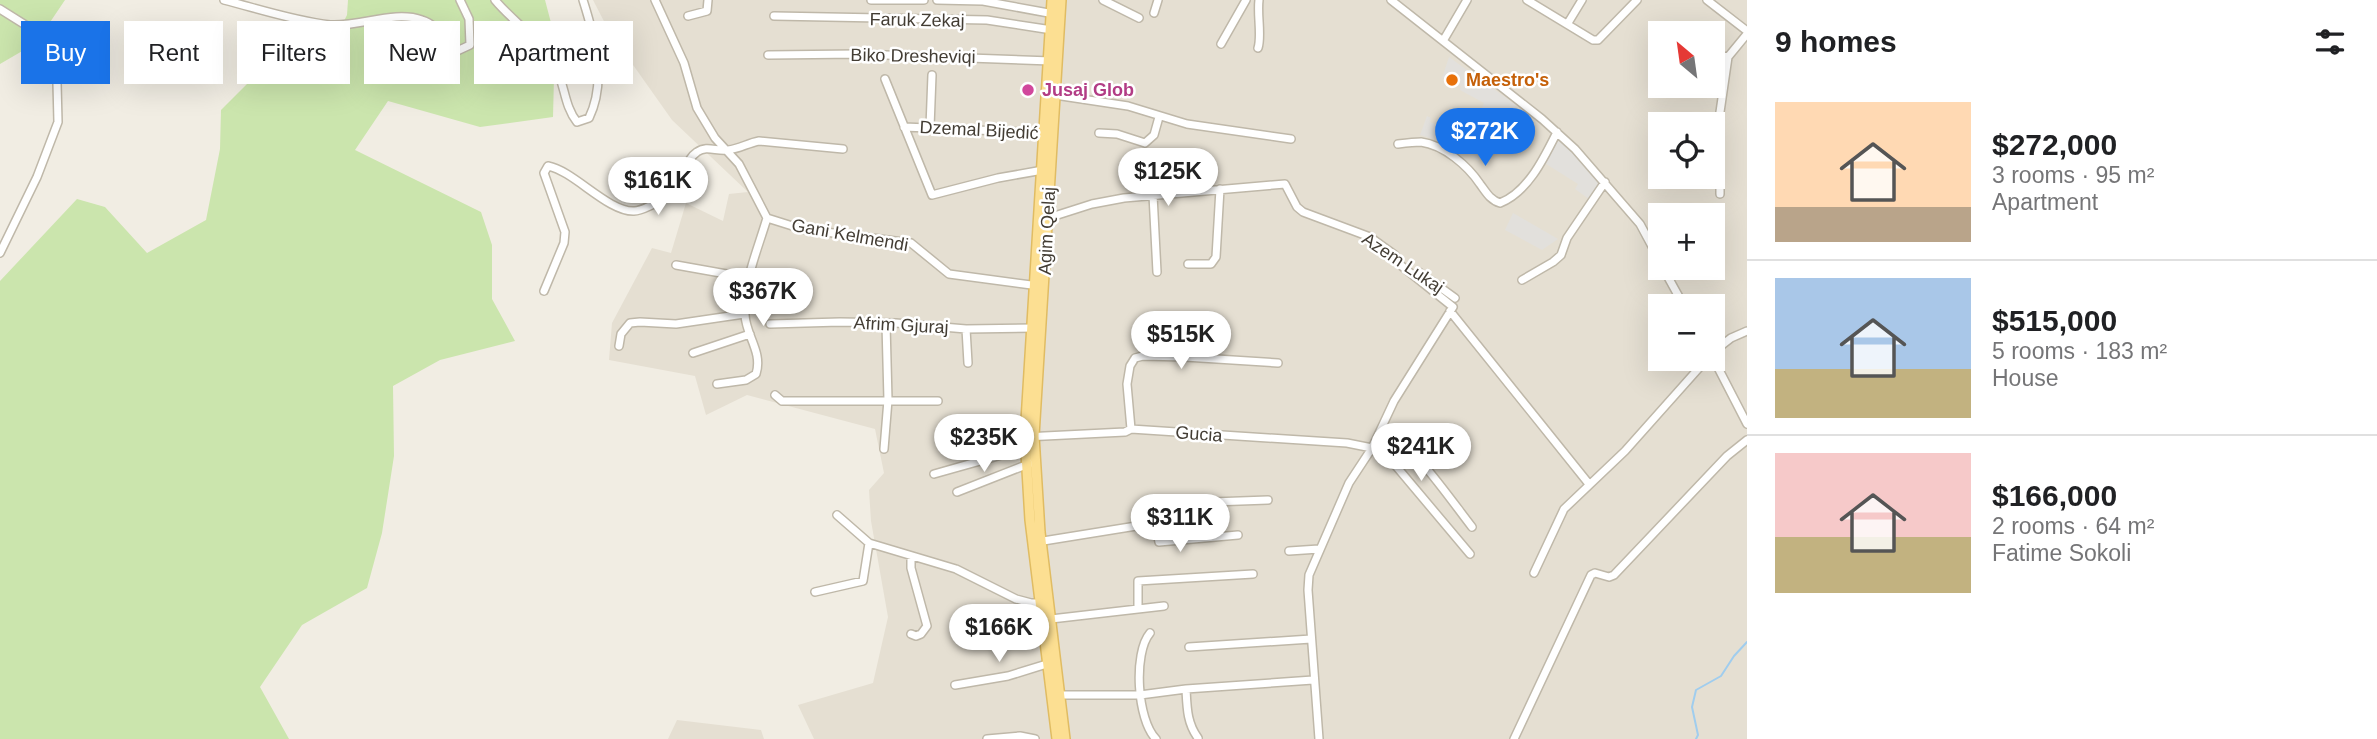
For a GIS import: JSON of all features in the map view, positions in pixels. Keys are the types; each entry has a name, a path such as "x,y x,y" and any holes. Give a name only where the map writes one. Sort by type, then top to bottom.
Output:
{"main road":[{"name":"Agim Qelaj","path":"1052,0 1055,30 1030,437 1037,542 1052,663 1057,739"},
{"name":"Agim Qelaj","path":"1055,14 1061,0"},
{"name":"Agim Qelaj","path":"1044,220 1042,170 1055,95 1053,61"},
{"name":"Agim Qelaj","path":"1030,437 1026,448 1031,463"},
{"name":"Agim Qelaj","path":"1055,695 1065,739"}],"street":[{"path":"224,0 332,25 398,17 419,18 432,24 447,46 457,51 470,45 469,19 460,0"},
{"path":"495,0 541,45 556,67 567,103 577,122 589,118 596,105 599,71 583,0"},
{"name":"Gani Kelmendi","path":"655,0 684,63 697,108 715,138 729,150 752,186 767,218 802,229 911,243 949,274 1039,286"},
{"path":"688,16 707,10 708,0"},
{"path":"871,0 925,0"},
{"path":"937,0 983,1 1055,14"},
{"path":"1103,0 1139,18"},
{"path":"1154,13 1158,0"},
{"path":"1221,44 1246,0"},
{"path":"1258,48 1259,0"},
{"path":"1391,0 1557,132 1605,182 1640,224 1648,239"},
{"path":"1443,41 1467,0"},
{"path":"1527,0 1593,40 1598,40 1637,0"},
{"path":"1568,23 1582,0"},
{"path":"1707,0 1747,33 1728,57 1720,112 1720,194"},
{"path":"0,9 35,31 47,51 58,83 58,122 37,177 0,253"},
{"name":"Faruk Zekaj","path":"774,16 986,20 1055,30"},
{"name":"Biko Dresheviqi","path":"768,55 858,54 1053,61"},
{"path":"930,127 932,75"},
{"name":"Agim Qelaj","path":"885,79 932,195 1042,170"},
{"path":"1055,95 1128,106 1159,117 1225,130 1291,139"},
{"path":"1099,133 1117,134 1145,143 1154,135 1159,117"},
{"name":"Dzemal Bijedić","path":"904,127 1048,133"},
{"path":"1398,144 1420,142 1447,153 1460,161 1494,201 1500,203 1519,191 1539,165 1557,132"},
{"path":"544,291 564,243 565,232 544,173 548,166 618,207 632,211 669,196 679,185 688,159 698,150 729,150 759,141 844,149"},
{"path":"1522,280 1561,255 1567,238 1605,182"},
{"name":"Azem Lukaj","path":"1220,189 1285,184 1297,207 1303,212 1370,237 1455,298"},
{"path":"1044,220 1100,202 1220,189 1216,257 1211,264 1188,264"},
{"path":"1153,195 1157,272"},
{"path":"717,384 746,380 756,374 759,358 744,314 752,262 767,218"},
{"name":"Azem Lukaj","path":"1319,739 1307,582 1349,483 1372,448 1394,401 1453,305 1388,255"},
{"path":"676,265 749,278"},
{"path":"1450,311 1589,484"},
{"path":"619,346 621,334 630,323 676,324 744,314"},
{"name":"Afrim Gjuraj","path":"770,324 1036,328"},
{"path":"884,449 888,400 886,324"},
{"path":"966,329 968,363"},
{"path":"1725,343 1747,331"},
{"path":"693,353 750,334"},
{"path":"1131,429 1127,384 1130,366 1135,358 1185,357 1278,363"},
{"path":"1534,573 1558,519 1572,500 1625,451 1696,371"},
{"path":"1720,371 1747,424"},
{"path":"775,395 782,401 938,401"},
{"path":"970,422 1030,437"},
{"path":"1383,426 1417,457 1472,527"},
{"name":"Gucia","path":"1030,437 1125,432 1131,429 1347,443 1372,448"},
{"path":"1514,739 1591,575 1614,575 1727,456 1747,440"},
{"path":"934,474 1026,448"},
{"path":"1372,448 1396,466 1470,554"},
{"path":"957,492 1031,463"},
{"path":"1238,535 1159,542 1152,509 1157,504 1268,500"},
{"path":"836,515 869,543 956,569 1016,599 1044,603"},
{"path":"1037,542 1155,523"},
{"path":"815,592 863,581 869,543"},
{"path":"1289,551 1319,549"},
{"path":"911,556 911,568 927,626 921,634 911,635"},
{"path":"1138,607 1138,581 1253,575"},
{"path":"1010,633 1047,623 1138,607 1164,606"},
{"path":"1150,632 1141,649 1140,695 1145,720 1156,739"},
{"path":"1189,648 1311,639"},
{"path":"955,685 1008,676 1052,663"},
{"path":"1055,695 1140,695 1313,680"},
{"path":"1186,689 1187,717 1198,738"},
{"path":"987,739 1020,736 1035,739"}],"shaded area":[{"path":"593,0 1747,0 1747,739 814,739 798,705 873,683 888,617 871,521 869,490 884,473 875,429 747,395 706,415 695,376 609,360 612,323 652,248 671,253 686,203 723,221 729,194 748,192 672,120 633,65 633,21 604,21"},
{"path":"1449,57 1516,105 1485,162 1480,159 1478,161 1453,145 1420,135 1427,116 1431,118 1430,122 1459,133 1465,119 1476,123 1484,103 1460,90 1461,86 1442,78"},
{"path":"1560,140 1600,181 1589,199 1575,189 1578,184 1543,162 1551,147"},
{"path":"1513,213 1558,239 1542,250 1505,230"},
{"path":"677,720 761,730 764,739 668,739"}],"green space":[{"path":"0,0 65,0 51,21 21,21 21,52 0,64"},
{"path":"348,0 545,0 551,21 474,21 474,84 554,84 553,117 480,127 388,101 355,150 481,212 492,245 492,299 515,341 440,360 393,386 394,456 382,533 367,588 302,625 260,687 289,739 0,739 0,281 77,199 105,207 147,253 206,220 220,149 221,110 247,84 350,84 350,21 344,21"}],"waterway":[{"path":"1696,739 1698,735 1692,707 1696,690 1721,676 1747,642"}],"place":[{"name":"Maestro's","path":"1452,80"},
{"name":"Jusaj Glob","path":"1028,90"}]}
